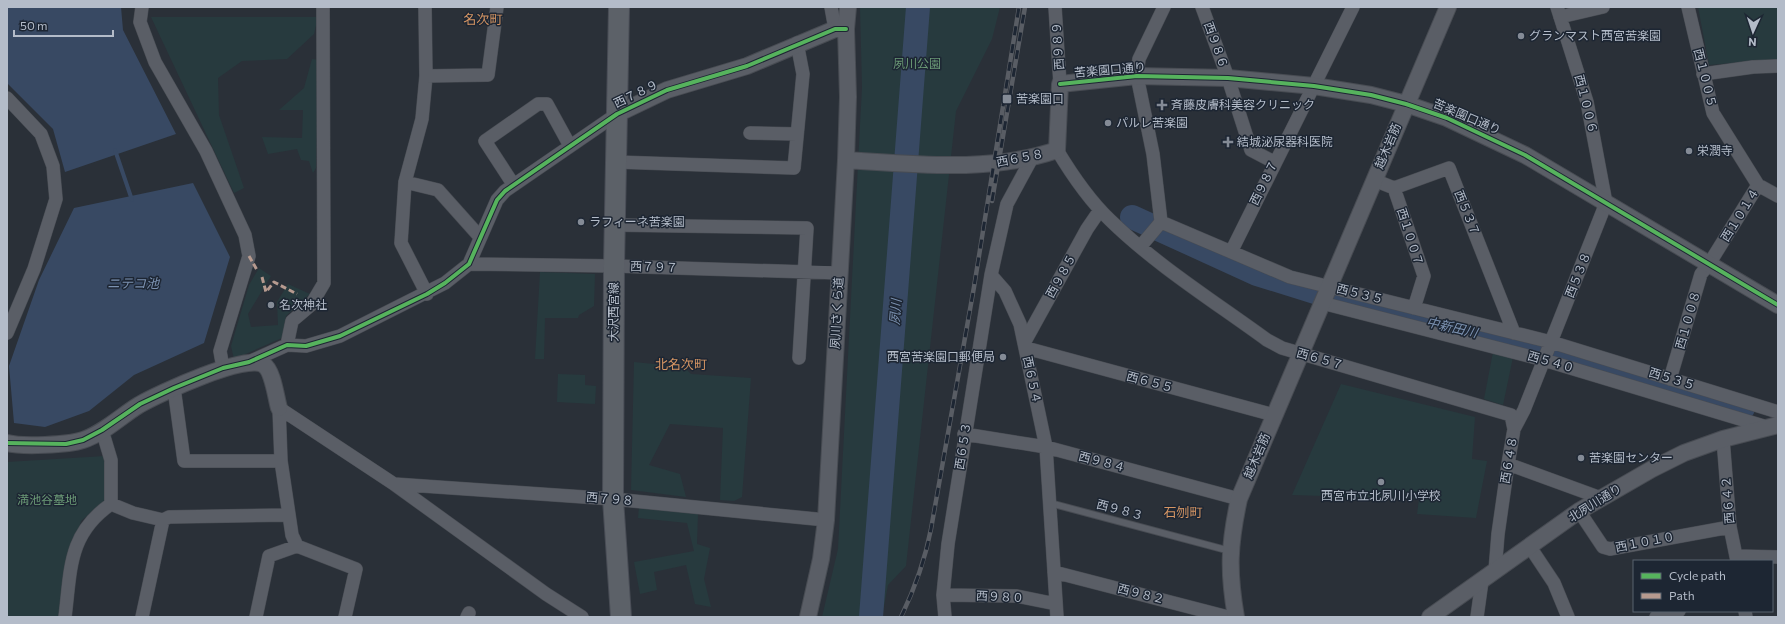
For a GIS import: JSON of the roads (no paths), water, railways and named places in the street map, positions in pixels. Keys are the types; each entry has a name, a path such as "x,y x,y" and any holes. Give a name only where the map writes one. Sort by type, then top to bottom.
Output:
{"main road":[{"name":"大沢西宮線","path":"619,7 614,266 613,499 621,617"}],"street":[{"path":"142,7 140,22 155,62 206,151 245,235 249,256 220,351 223,368"},
{"path":"287,345 292,321 311,305 324,283 323,7"},
{"path":"425,7 426,76 422,119 404,182 401,243 427,294"},
{"path":"426,76 488,75 497,7"},
{"path":"831,7 840,29"},
{"name":"夙川さくら道","path":"808,617 821,560 826,520 846,160 848,97 840,29 848,7"},
{"name":"西９８９","path":"1055,7 1060,84"},
{"path":"1140,247 1159,224 1153,154 1137,76 1139,59 1164,7"},
{"name":"西９８６","path":"1202,7 1228,78 1251,150 1274,162"},
{"name":"西９８７","path":"1231,252 1274,162 1314,86 1352,7"},
{"name":"越木岩筋","path":"1236,617 1231,590 1230,551 1239,499 1448,7"},
{"path":"1559,12 1603,7"},
{"name":"西１００５","path":"1688,7 1713,113 1758,185"},
{"name":"西１００６","path":"1559,12 1587,102 1606,203"},
{"name":"西７８９","path":"469,264 497,200 505,190 617,114 667,90 746,66 797,43 840,29"},
{"path":"616,162 794,168 803,74 797,43"},
{"path":"1703,74 1753,67 1778,66"},
{"name":"苦楽園口通り","path":"1060,84 1137,76 1228,78 1314,86 1371,95 1406,104 1447,118 1525,154 1778,305"},
{"path":"1057,150 1060,84"},
{"path":"7,98 41,134 53,166 56,199 34,270 7,333"},
{"path":"513,184 485,141 538,104 547,104 570,146"},
{"path":"750,133 797,134"},
{"name":"西６５８","path":"846,160 934,164 993,163 1032,158 1057,150 1072,175 1100,210 1140,247"},
{"path":"991,275 1007,204 1032,158"},
{"name":"西５３７","path":"1394,188 1449,168 1514,333"},
{"path":"1374,180 1394,188"},
{"path":"404,182 438,190 480,237"},
{"name":"西１０１４","path":"1709,264 1758,185 1778,196"},
{"name":"西１００７","path":"1394,188 1424,276 1414,308"},
{"name":"西５３８","path":"1547,351 1606,203"},
{"name":"西９８５","path":"1025,346 1087,229 1100,210"},
{"name":"西５３５","path":"1159,224 1290,277 1514,333 1547,351 1670,379 1776,424"},
{"path":"615,225 807,228 803,272 799,358"},
{"name":"西６５７","path":"1140,247 1267,340 1282,348 1510,415 1514,429"},
{"path":"7,443 66,444 83,440 102,430 140,404 223,368 249,362 287,345 306,346 340,336 427,294 445,283 469,264"},
{"name":"西７９７","path":"469,264 614,266 840,273"},
{"name":"西１００８","path":"1670,379 1701,274 1709,264"},
{"name":"西６５４","path":"991,275 1005,291 1020,324 1046,447 1057,611"},
{"name":"西６５３","path":"945,617 943,595 948,544 964,434 991,275"},
{"name":"西５４０","path":"1322,303 1547,351 1776,424"},
{"name":"西６５５","path":"1025,346 1274,415"},
{"name":"西６４８","path":"1495,570 1498,534 1514,429 1547,351"},
{"path":"249,362 260,363 267,368 279,408 281,461 292,535 297,546"},
{"path":"174,388 184,461 281,461"},
{"path":"279,408 394,484 546,594 582,617"},
{"name":"北夙川通り","path":"1430,617 1579,511 1652,469 1684,453 1723,439 1776,424"},
{"path":"102,430 111,460 111,504"},
{"name":"西９８４","path":"964,434 1046,447 1239,499"},
{"name":"西６４２","path":"1723,439 1730,527 1736,559"},
{"path":"1508,464 1601,498"},
{"name":"西７９８","path":"394,484 613,499 826,520"},
{"path":"111,504 133,513 163,520 168,517 289,515"},
{"path":"65,617 77,542 88,524 98,513 111,504"},
{"name":"西１０１０","path":"1579,511 1603,547 1610,549 1730,527"},
{"path":"142,617 163,520"},
{"path":"256,617 269,556 297,546 356,569 345,617"},
{"path":"1530,547 1554,583 1568,617"},
{"path":"1736,559 1778,557"},
{"name":"西９８２","path":"1054,572 1228,617"},
{"path":"1477,617 1482,581"},
{"name":"西９８０","path":"943,595 1017,596 1057,611"},
{"path":"1656,617 1675,612"}],"lane":[{"name":"西９８３","path":"1050,502 1230,551"}],"water":[{"path":"7,7 121,7 123,30 176,134 65,172 53,129 7,83"},
{"name":"ニテコ池","path":"193,183 230,257 204,343 134,375 89,411 45,427 14,423 9,366 39,280 74,208"}],"waterway":[{"name":"夙川","path":"871,617 918,7"},
{"path":"115,150 132,200"},
{"name":"中新田川","path":"1132,217 1257,274 1347,302 1556,351 1743,408"}],"railway":[{"path":"901,617 919,574 931,529 974,287 1019,7"},
{"path":"992,201 1025,7"}],"place":[{"name":"グランマスト西宮苦楽園","path":"1521,36"},
{"name":"苦楽園口","path":"1007,99"},
{"name":"斉藤皮膚科美容クリニック","path":"1162,105"},
{"name":"パルレ苦楽園","path":"1108,123"},
{"name":"結城泌尿器科医院","path":"1228,142"},
{"name":"栄潤寺","path":"1689,151"},
{"name":"ラフィーネ苦楽園","path":"581,222"},
{"name":"名次神社","path":"271,305"},
{"name":"西宮苦楽園口郵便局","path":"1003,357"},
{"name":"苦楽園センター","path":"1581,458"},
{"name":"西宮市立北夙川小学校","path":"1381,482"}],"district":[{"name":"名次町","path":"483,19"},
{"name":"北名次町","path":"681,364"},
{"name":"石刎町","path":"1183,512"}],"park label":[{"name":"夙川公園","path":"917,64"},
{"name":"満池谷墓地","path":"47,500"}]}
